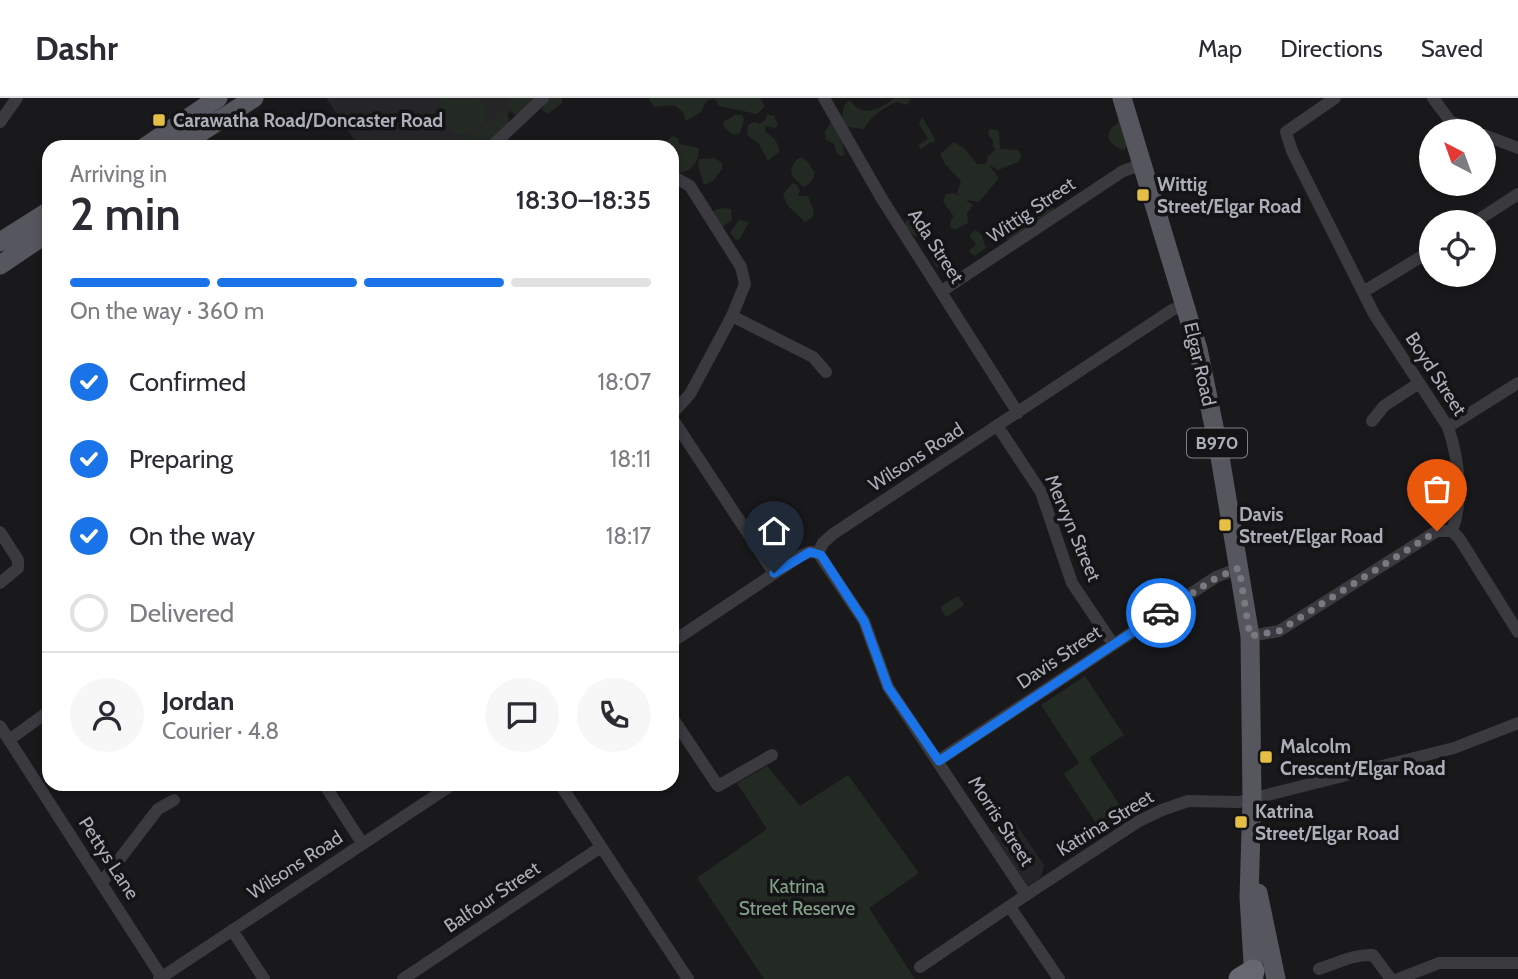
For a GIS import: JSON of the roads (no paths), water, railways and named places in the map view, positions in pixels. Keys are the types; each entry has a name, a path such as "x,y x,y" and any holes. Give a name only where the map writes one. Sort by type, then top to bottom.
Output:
{"main road":[{"path":"155,140 218,98"},
{"path":"189,140 254,98"},
{"name":"Elgar Road","path":"1122,98 1186,304 1209,400 1250,636 1252,798 1249,976"},
{"path":"0,242 42,215"},
{"path":"0,265 42,237"},
{"name":"Elgar Road","path":"1251,847 1276,979"}],"street":[{"path":"0,122 17,98"},
{"path":"500,140 543,98"},
{"name":"Ada Street","path":"824,98 877,190 1018,413"},
{"name":"Boyd Street","path":"1335,98 1286,132 1292,151 1374,314 1448,427 1454,446 1460,498 1452,531"},
{"path":"1433,98 1449,119"},
{"path":"1496,140 1518,148"},
{"name":"Wittig Street","path":"942,291 1123,171 1143,164"},
{"path":"679,180 690,186 741,267 745,284 732,316 690,394 679,407"},
{"path":"1493,210 1518,194"},
{"path":"1363,292 1419,258"},
{"name":"Wilsons Road","path":"679,637 802,555 818,553 823,543 834,534 1172,310 1186,304"},
{"path":"732,316 813,357 826,372"},
{"path":"1372,421 1384,406 1419,383"},
{"path":"1448,427 1518,383"},
{"path":"679,427 774,573"},
{"name":"Mervyn Street","path":"998,427 1041,492 1072,583 1113,644"},
{"path":"1250,636 1279,631 1437,531 1452,531 1459,538 1518,632"},
{"path":"0,533 18,560 18,568 0,583"},
{"name":"Morris Street","path":"818,553 864,621 888,687 1026,895"},
{"name":"Davis Street","path":"939,761 1113,644 1216,578 1239,568"},
{"path":"9,740 42,716"},
{"name":"Katrina Street","path":"920,967 1139,821 1161,810 1188,801 1239,802 1454,748 1518,723"},
{"name":"Pettys Lane","path":"0,726 42,790"},
{"path":"679,728 718,786 772,755"},
{"name":"Pettys Lane","path":"42,791 160,977"},
{"path":"328,791 362,844"},
{"name":"Wilsons Road","path":"160,977 442,791"},
{"path":"565,791 687,979"},
{"path":"102,882 158,809 174,800"},
{"name":"Balfour Street","path":"403,979 601,847"},
{"path":"1010,907 1059,979"},
{"path":"232,930 264,979"},
{"path":"1319,970 1363,954 1373,955 1391,979"},
{"path":"1398,979 1439,963 1518,963"}],"place":[{"name":"Carawatha Road/Doncaster Road","path":"159,120"},
{"name":"Wittig Street/Elgar Road","path":"1143,195"},
{"name":"Davis Street/Elgar Road","path":"1225,525"},
{"name":"Malcolm Crescent/Elgar Road","path":"1266,757"},
{"name":"Katrina Street/Elgar Road","path":"1241,822"}],"park label":[{"name":"Katrina Street Reserve","path":"797,897"}]}
